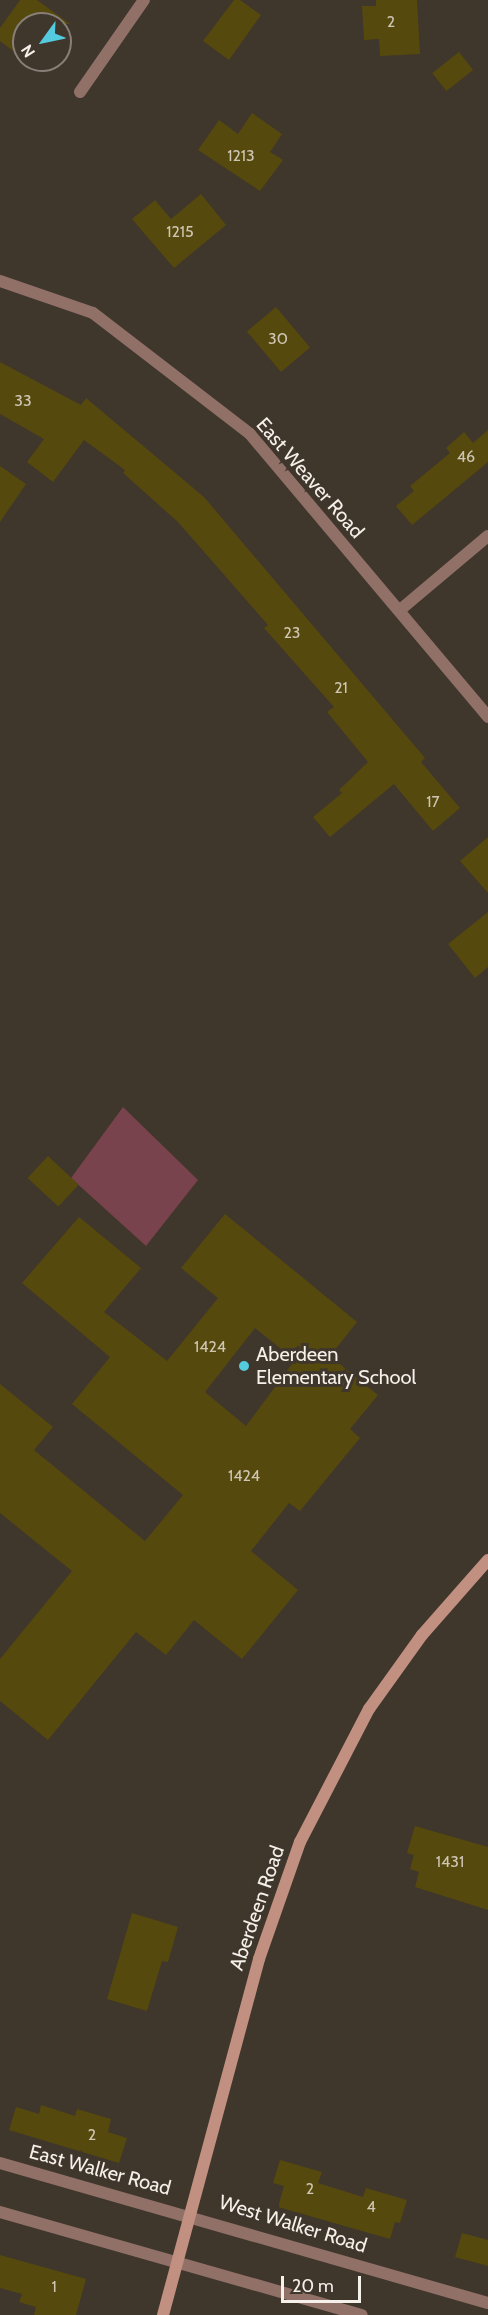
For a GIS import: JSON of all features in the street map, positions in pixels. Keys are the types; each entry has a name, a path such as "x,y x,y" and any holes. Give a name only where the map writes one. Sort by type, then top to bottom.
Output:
{"main road":[{"name":"Aberdeen Road","path":"163,2315 259,1959 304,1834 369,1709 422,1635 488,1560"}],"street":[{"path":"80,92 144,0"},
{"name":"East Weaver Road","path":"0,281 93,313 250,434 488,717"},
{"path":"400,610 488,536"},
{"name":"East Walker Road","path":"0,2163 190,2214"},
{"path":"0,2212 177,2265 362,2315"},
{"name":"West Walker Road","path":"190,2214 488,2303"}],"shaded area":[{"path":"123,1107 198,1180 146,1246 71,1178"}],"building":[{"path":"20,0 37,0 54,12 12,12 12,50 0,41 0,28"},
{"path":"234,0 240,0 261,15 229,60 203,41"},
{"path":"376,0 417,0 420,54 380,56 379,39 364,40 362,6 376,6"},
{"path":"459,52 473,70 446,91 432,73"},
{"path":"252,113 282,134 270,152 283,160 260,191 198,150 219,120 238,134"},
{"path":"201,194 226,225 174,268 132,219 155,200 171,219"},
{"path":"276,307 310,348 281,372 247,331"},
{"path":"0,362 81,405 86,398 204,497 425,758 421,762 460,808 433,831 394,784 330,837 313,817 342,793 339,790 368,762 327,712 334,707 264,628 268,625 178,522 123,473 125,470 84,440 53,482 27,462 44,439 0,414"},
{"path":"488,430 488,462 412,525 396,506 414,491 410,486 450,453 446,448 464,432 473,443"},
{"path":"0,466 26,484 0,522"},
{"path":"488,837 488,893 460,861"},
{"path":"488,912 488,967 475,978 448,944"},
{"path":"48,1156 79,1185 58,1207 28,1178"},
{"name":"Aberdeen Elementary School","path":"225,1214 357,1322 330,1356 378,1395 350,1429 360,1438 300,1511 289,1503 251,1551 298,1590 242,1659 194,1620 166,1655 136,1632 48,1740 0,1701 0,1659 72,1571 0,1513 0,1384 53,1427 34,1450 145,1541 183,1495 72,1404 110,1357 22,1283 79,1217 141,1268 104,1312 167,1361 218,1298 181,1268","holes":["255,1328 295,1360 246,1426 205,1392"]},
{"path":"415,1826 488,1847 488,1910 415,1887 419,1872 410,1869 414,1855 407,1853"},
{"path":"132,1913 178,1927 168,1962 162,1961 147,2011 107,1999"},
{"path":"41,2105 75,2116 77,2109 111,2119 108,2132 127,2138 119,2163 9,2130 16,2107 39,2114"},
{"path":"280,2160 322,2172 318,2183 363,2197 366,2188 407,2200 400,2223 395,2222 390,2239 278,2207 284,2186 273,2183"},
{"path":"462,2233 488,2240 488,2266 455,2257"},
{"path":"0,2255 86,2279 76,2315 34,2315 36,2307 19,2302 22,2294 0,2288"}],"place":[{"name":"Aberdeen Elementary School","path":"244,1366"}]}
